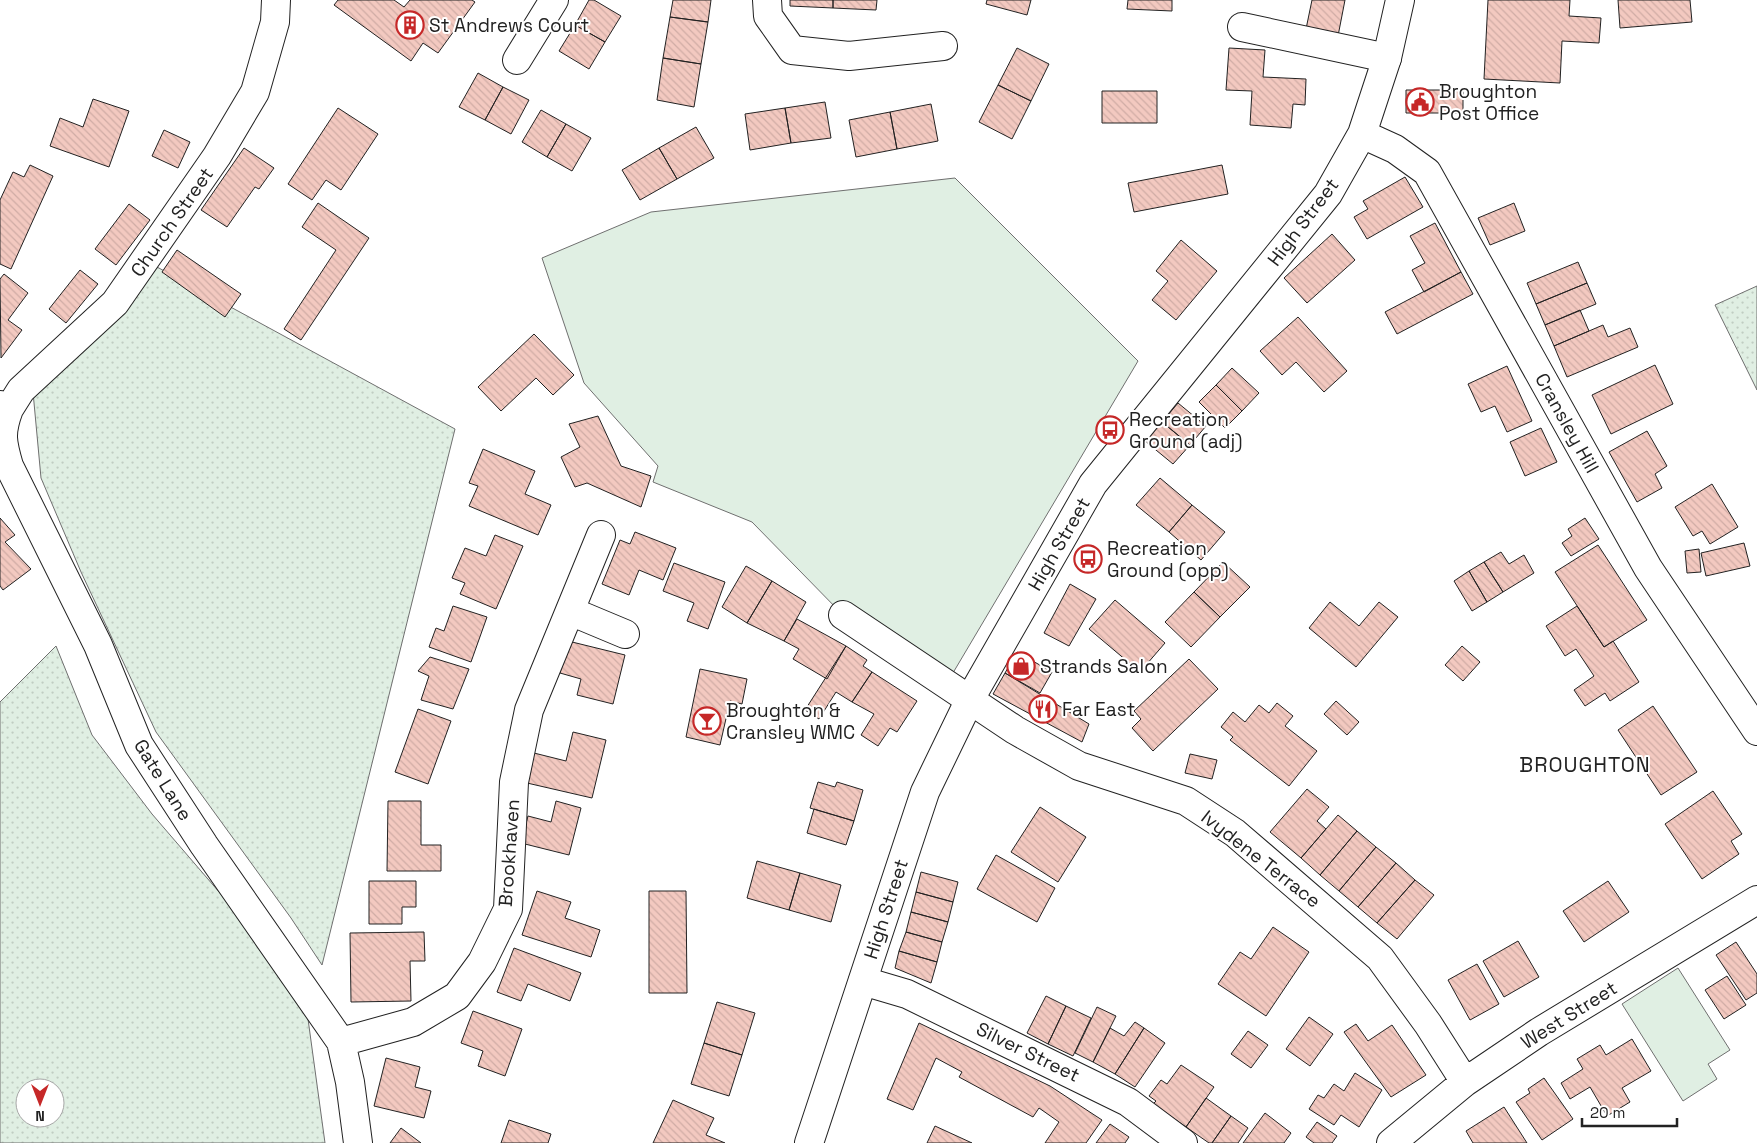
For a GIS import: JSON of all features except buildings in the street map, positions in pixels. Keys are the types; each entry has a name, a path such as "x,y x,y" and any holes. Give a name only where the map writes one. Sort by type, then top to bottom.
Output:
{"street":[{"name":"Church Street","path":"4,407 115,303 217,156 255,92 275,22 276,0"},
{"path":"517,60 554,0"},
{"path":"767,0 768,16 792,50 848,56 943,46"},
{"name":"High Street","path":"809,1143 925,792 970,699 1093,484 1328,194 1362,134 1387,58 1400,0"},
{"path":"1242,27 1387,58"},
{"name":"Cransley Hill","path":"1362,134 1395,149 1427,172 1648,568 1757,731"},
{"name":"Gate Lane","path":"4,407 1,443 9,466 98,645 139,745 204,845 341,1042 350,1082 358,1143"},
{"name":"Brookhaven","path":"341,1042 412,1022 457,996 482,962 508,909 514,782 529,710 601,535"},
{"path":"570,611 625,634"},
{"name":"Ivydene Terrace","path":"843,615 1015,730 1079,766 1186,801 1235,833 1380,958 1428,1024 1465,1082"},
{"name":"West Street","path":"1391,1143 1465,1082 1539,1032 1757,900"},
{"name":"Silver Street","path":"863,980 907,994 1128,1102 1183,1143"}],"green space":[{"path":"955,178 1138,361 947,683 843,615 752,522 653,482 658,466 584,383 542,258 651,212"},
{"path":"157,267 455,429 322,965 291,918 156,732 81,572 41,478 33,392"},
{"path":"1757,286 1757,390 1715,305"},
{"path":"56,646 92,735 152,814 244,921 308,1019 325,1143 0,1143 0,702"},
{"path":"1678,968 1730,1050 1708,1064 1717,1079 1683,1101 1622,1004"}],"place":[{"name":"St Andrews Court","path":"410,25"},
{"name":"Broughton Post Office","path":"1420,102"},
{"name":"Recreation Ground (adj)","path":"1110,430"},
{"name":"Recreation Ground (opp)","path":"1088,559"},
{"name":"Strands Salon","path":"1021,666"},
{"name":"Far East","path":"1043,709"},
{"name":"Broughton & Cransley WMC","path":"707,721"}],"district":[{"name":"BROUGHTON","path":"1585,764"}]}
